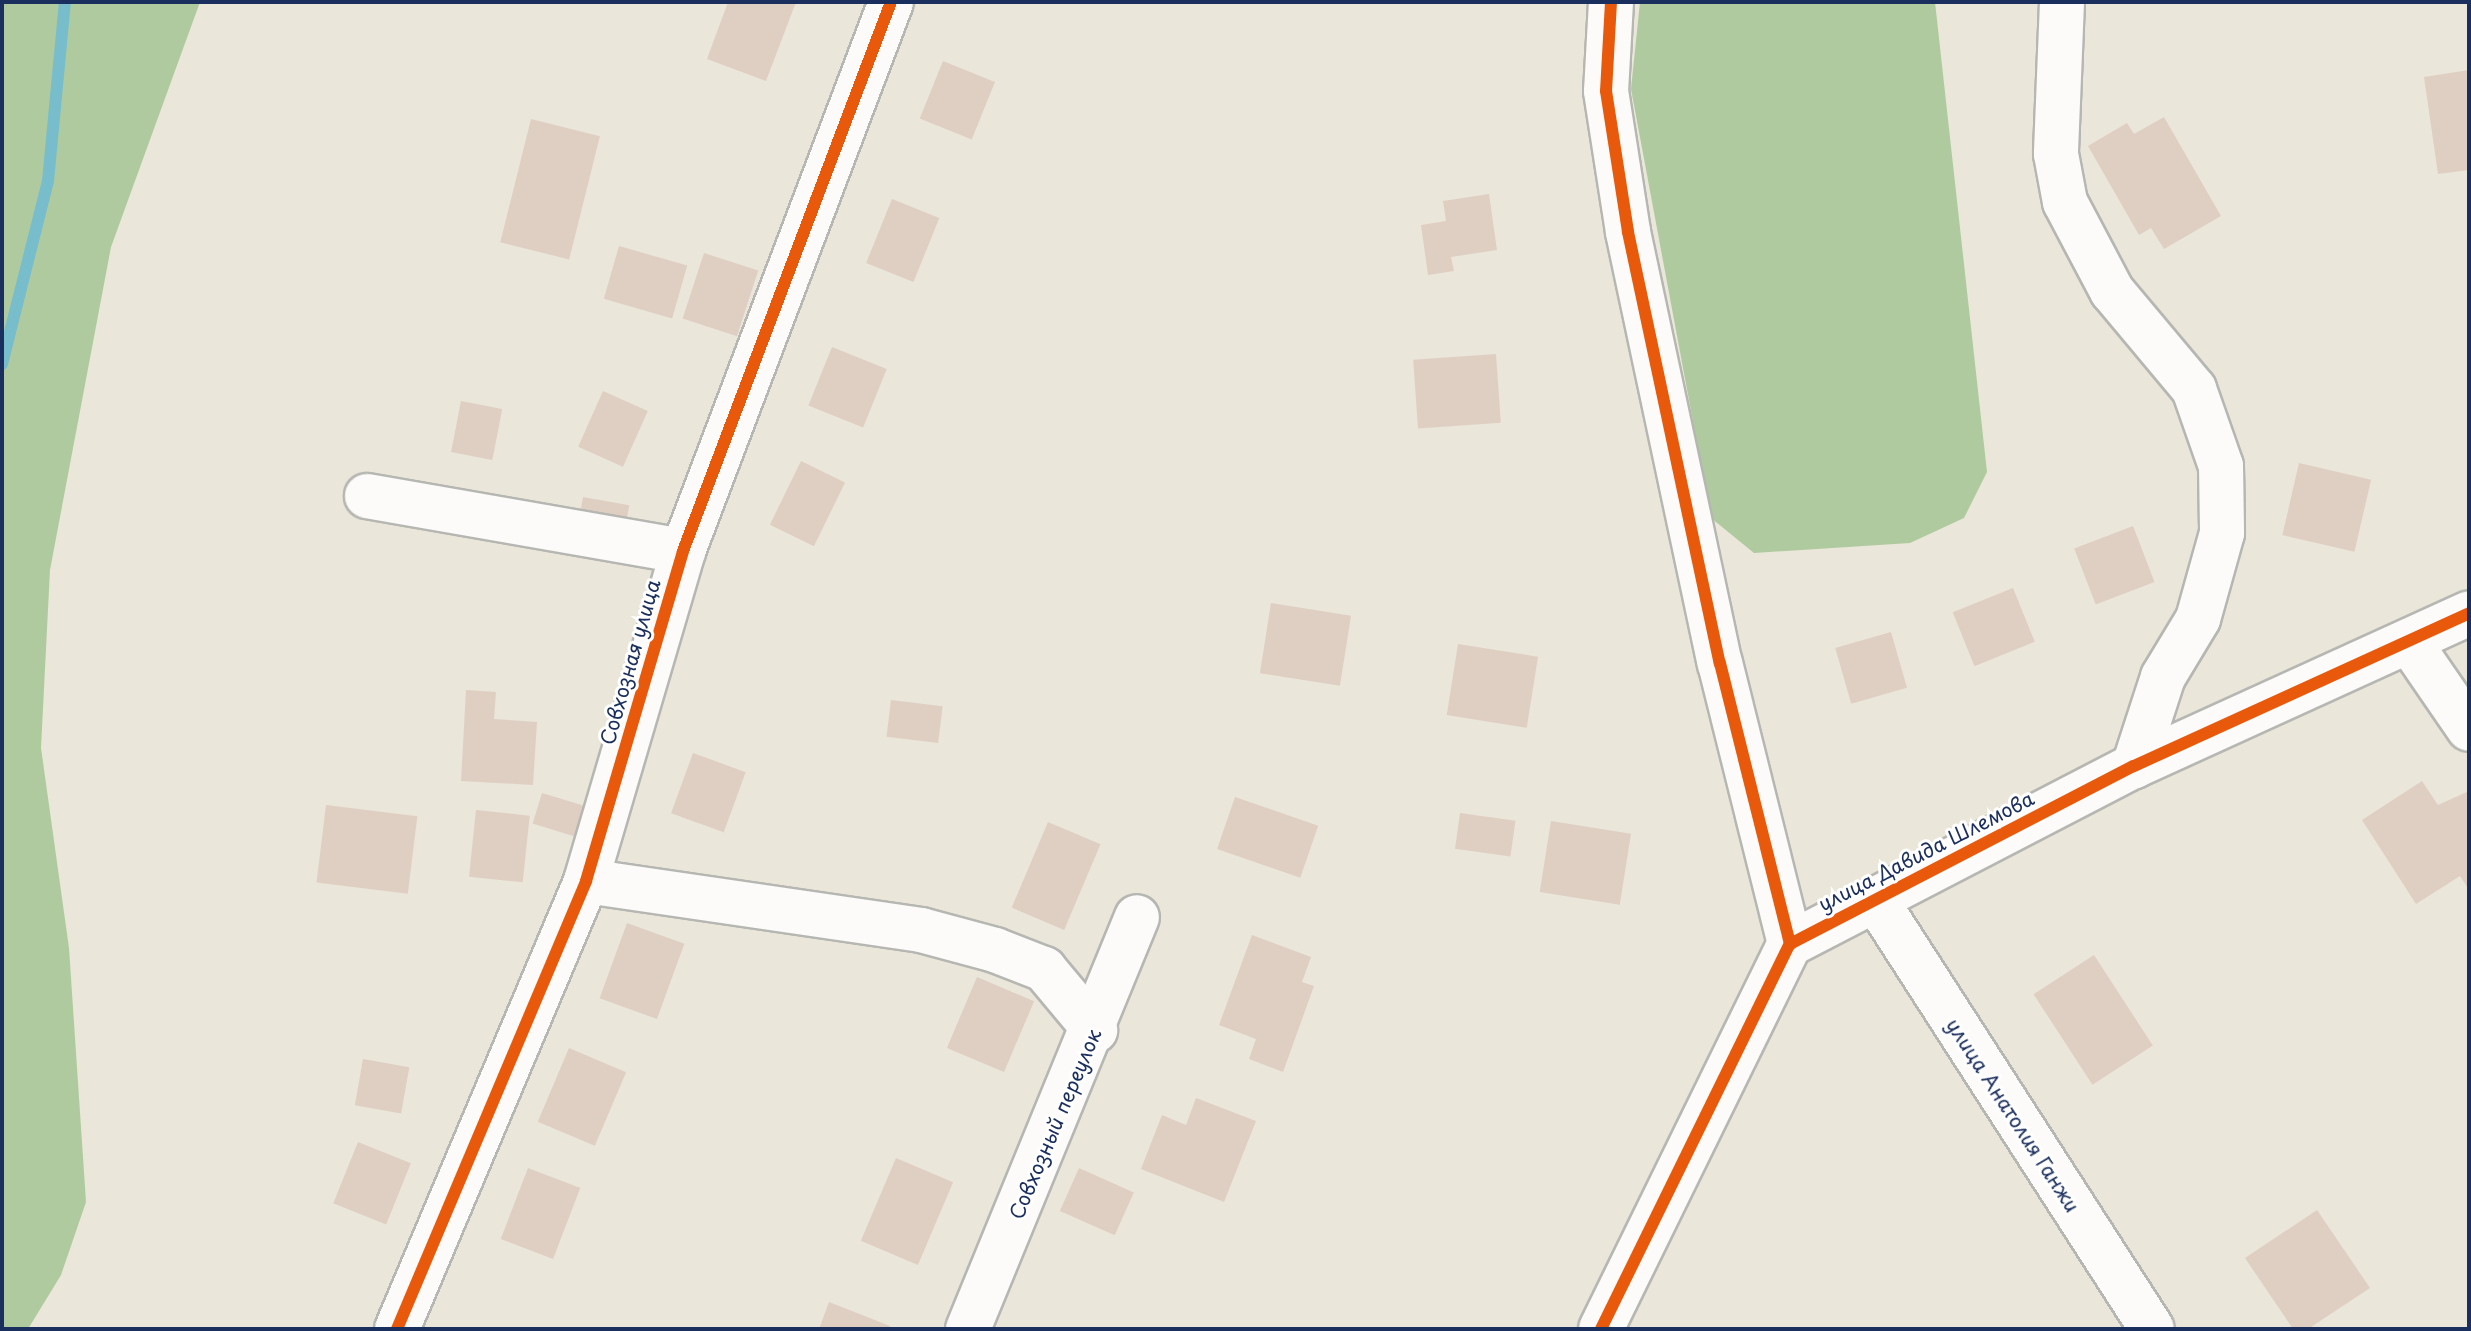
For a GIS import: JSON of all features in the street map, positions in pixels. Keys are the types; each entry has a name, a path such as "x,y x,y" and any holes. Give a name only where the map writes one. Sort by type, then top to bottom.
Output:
{"street":[{"name":"Совхозная улица","path":"397,1329 586,881 683,551 891,2"},
{"path":"1601,1329 1790,944 1717,648 1628,232 1606,91 1611,2"},
{"path":"2062,2 2056,154 2065,202 2112,291 2194,389 2221,466 2222,533 2198,619 2163,677 2134,766"},
{"path":"367,496 683,551"},
{"name":"улица Давида Шлемова","path":"1790,944 2134,766 2410,643 2469,613"},
{"path":"2410,643 2469,729"},
{"path":"586,881 921,930 995,950 1044,969 1074,995 1095,1030"},
{"name":"улица Анатолия Ганжи","path":"1875,899 2152,1329"},
{"name":"Совхозный переулок","path":"968,1329 1095,1030 1137,917"}],"green space":[{"path":"2,2 200,2 111,247 50,570 41,748 69,948 86,1202 61,1275 28,1329 2,1329"},
{"path":"1640,2 1935,2 1987,472 1964,518 1910,543 1754,553 1711,518 1631,89"}],"building":[{"path":"728,2 796,2 766,81 707,59"},
{"path":"943,61 995,82 972,139 920,118"},
{"path":"2469,70 2469,170 2438,174 2424,77"},
{"path":"2164,117 2221,216 2164,249 2151,228 2139,235 2088,146 2127,123 2134,134"},
{"path":"531,119 600,136 569,259 500,242"},
{"path":"1489,194 1497,250 1451,257 1454,271 1428,275 1421,225 1446,221 1443,201"},
{"path":"892,199 939,218 913,282 866,263"},
{"path":"619,246 687,266 672,318 604,299"},
{"path":"704,253 758,271 737,336 683,319"},
{"path":"832,347 887,369 863,428 808,405"},
{"path":"1496,354 1501,423 1418,429 1413,360"},
{"path":"603,391 648,411 623,467 578,447"},
{"path":"461,401 502,409 492,460 451,452"},
{"path":"801,461 845,482 814,546 770,525"},
{"path":"2299,463 2371,480 2354,552 2282,535"},
{"path":"583,497 629,505 625,528 579,520"},
{"path":"2133,526 2155,582 2096,605 2074,549"},
{"path":"2013,588 2035,642 1974,666 1953,612"},
{"path":"1271,603 1351,616 1340,686 1260,673"},
{"path":"1891,632 1907,688 1851,704 1835,648"},
{"path":"1458,644 1538,657 1527,728 1447,715"},
{"path":"466,690 496,692 494,719 537,722 533,785 461,781"},
{"path":"891,700 943,706 938,743 886,737"},
{"path":"693,753 746,772 724,832 671,813"},
{"path":"2422,781 2438,805 2469,791 2469,890 2460,876 2416,904 2362,820"},
{"path":"542,793 584,806 575,836 533,824"},
{"path":"1235,797 1318,826 1300,878 1217,849"},
{"path":"326,805 417,816 408,894 316,882"},
{"path":"476,810 530,816 523,882 469,877"},
{"path":"1460,813 1515,821 1510,856 1455,849"},
{"path":"1551,821 1631,834 1620,905 1540,892"},
{"path":"1048,822 1100,844 1064,930 1012,908"},
{"path":"627,923 684,944 657,1019 600,998"},
{"path":"1252,935 1311,957 1302,982 1314,986 1283,1072 1249,1059 1256,1039 1219,1025"},
{"path":"2094,955 2153,1046 2092,1085 2034,994"},
{"path":"977,977 1034,1001 1004,1072 947,1048"},
{"path":"569,1048 626,1072 595,1146 538,1122"},
{"path":"363,1059 409,1067 401,1113 355,1105"},
{"path":"1196,1098 1256,1121 1224,1202 1141,1169 1162,1115 1186,1125"},
{"path":"358,1142 411,1163 386,1225 333,1203"},
{"path":"896,1158 953,1182 918,1265 861,1241"},
{"path":"528,1168 580,1188 553,1259 501,1239"},
{"path":"1079,1168 1134,1192 1115,1235 1060,1211"},
{"path":"2317,1210 2370,1288 2308,1329 2293,1329 2245,1258"},
{"path":"829,1302 890,1326 889,1329 819,1329"}],"waterway":[{"path":"2,364 48,181 65,2"}],"cycle path":[{"path":"397,1329 586,881 683,551 891,2"},
{"path":"1611,2 1606,91 1628,232 1720,663 1790,944"},
{"path":"1601,1329 1790,944 2134,766 2469,613"}]}
